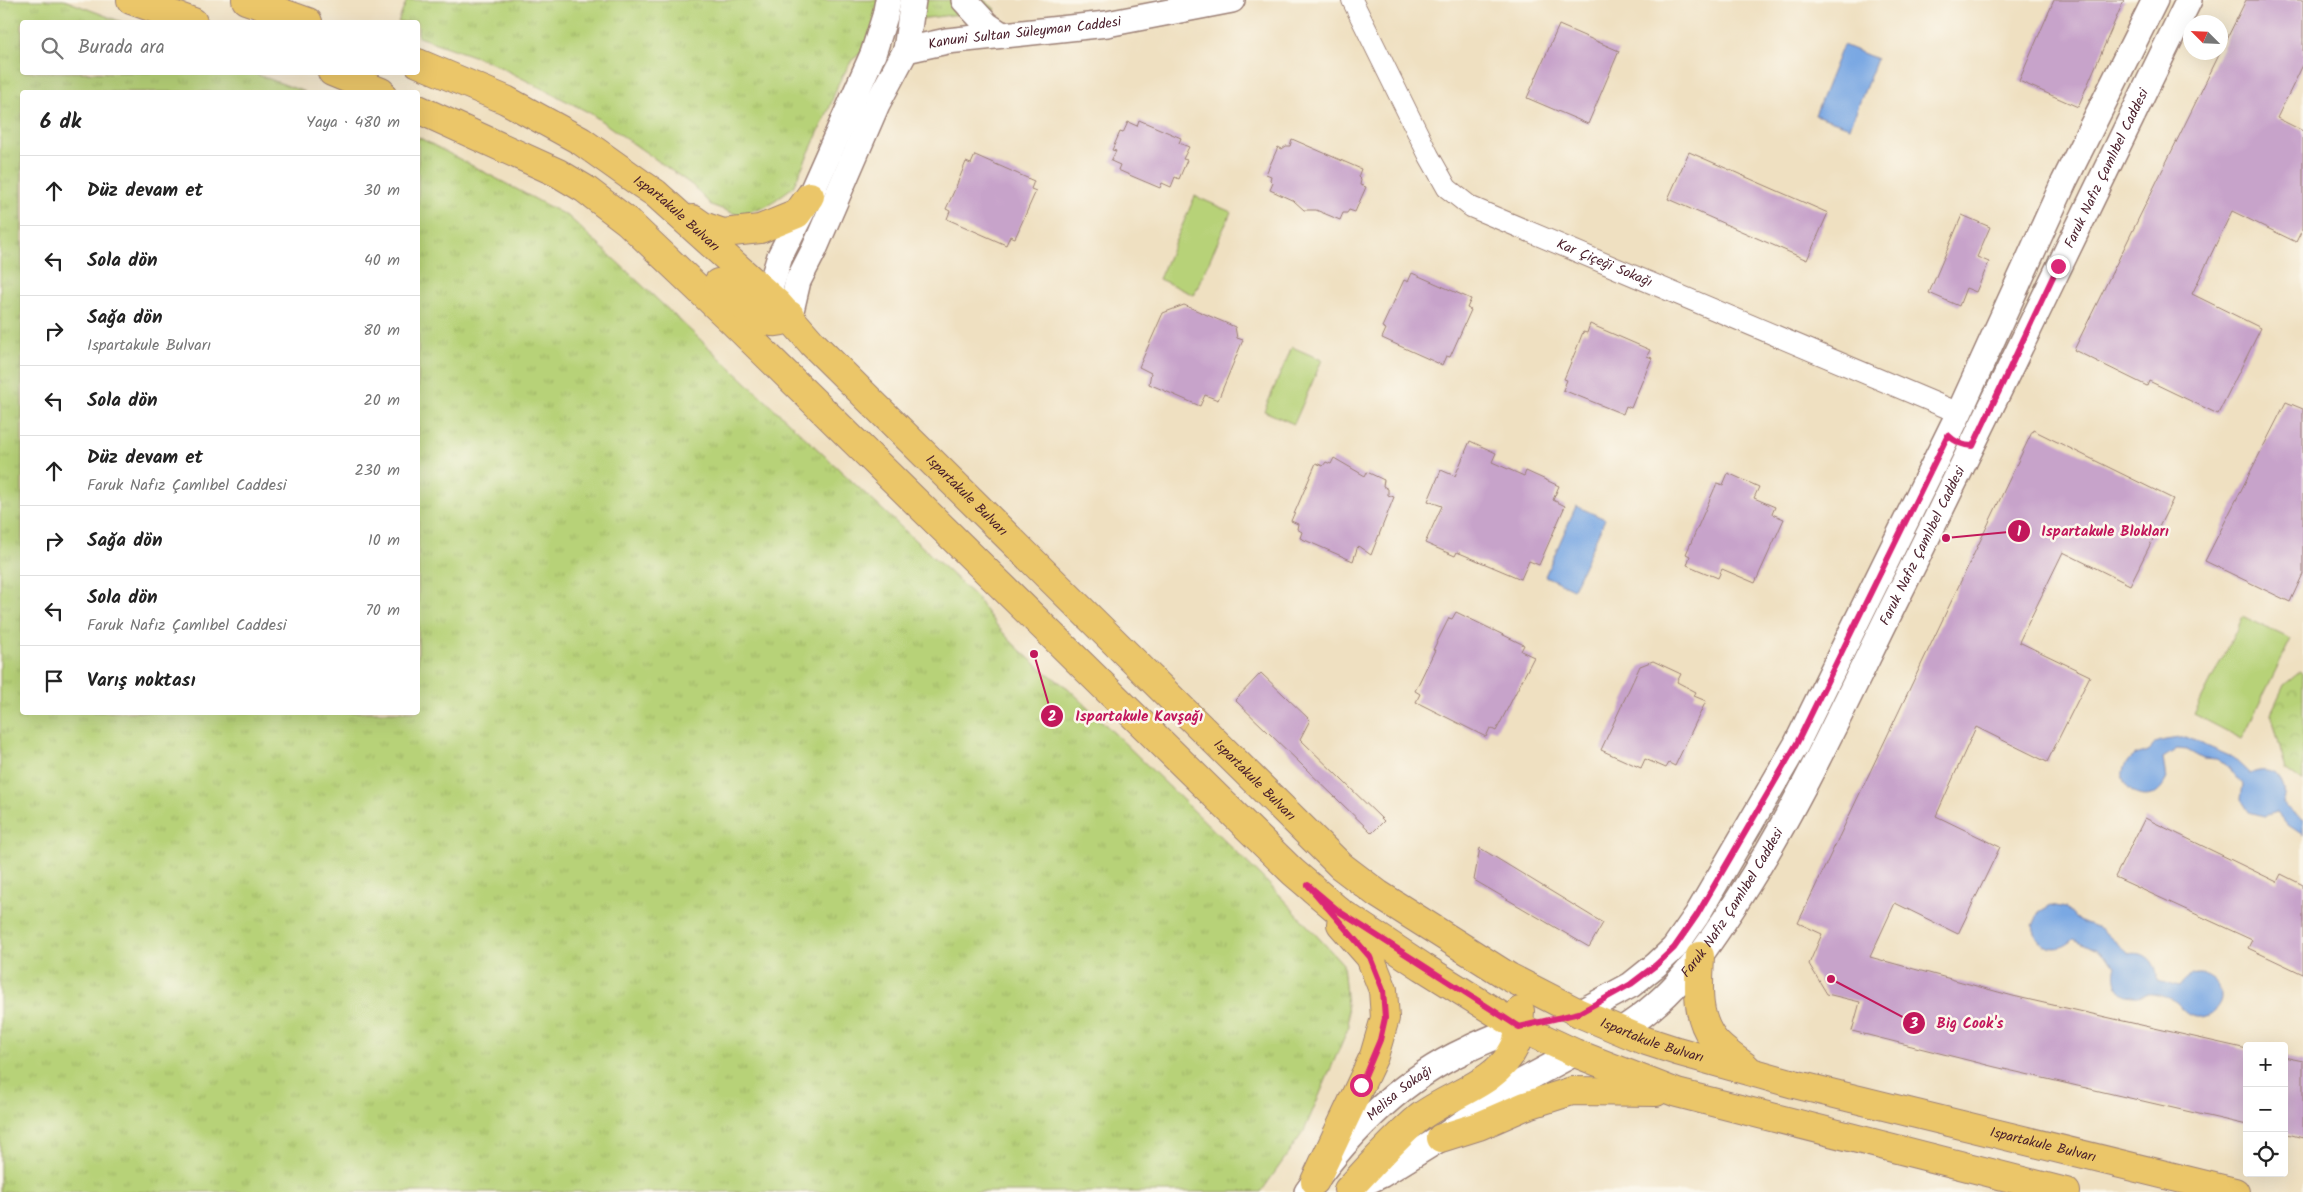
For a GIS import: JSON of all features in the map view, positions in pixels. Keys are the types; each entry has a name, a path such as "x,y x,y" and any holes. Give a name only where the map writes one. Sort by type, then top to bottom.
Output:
{"main road":[{"path":"131,0 187,20"},
{"path":"246,0 302,20"},
{"name":"Ispartakule Bulvarı","path":"420,64 506,100 581,141 655,193 764,307 790,315 812,343 1341,866 1378,894 1509,977 1579,1013 1677,1052 1755,1074 2235,1192"},
{"path":"339,75 375,90"},
{"path":"420,110 558,172 672,242 764,307 757,335 761,350"},
{"path":"585,189 627,221 1308,885 1340,912 1519,1027 1575,1053 1677,1093 2066,1192"},
{"path":"655,193 703,226 723,233 760,229 782,222 797,214 810,196"},
{"path":"1308,885 1370,957 1383,990 1385,1003 1385,1018 1374,1056 1311,1186"},
{"path":"1700,956 1699,998 1704,1024 1713,1040 1755,1074"},
{"path":"1347,1191 1421,1116 1468,1090 1501,1067 1515,1048 1521,1008 1517,992 1509,977"},
{"path":"1519,1027 1579,1013"},
{"path":"1575,1053 1621,1030"},
{"path":"1441,1138 1479,1126 1525,1106 1572,1091 1677,1093"}],"street":[{"path":"790,315 798,281 822,232 877,104 906,50 914,0"},
{"path":"964,0 987,25 1002,35"},
{"name":"Kanuni Sultan Süleyman Caddesi","path":"906,50 947,41 1106,24 1232,0"},
{"name":"Kar Çiçeği Sokağı","path":"1352,0 1429,156 1447,188 1471,206 1959,413"},
{"name":"Faruk Nafız Çamlıbel Caddesi","path":"1579,1013 1631,984 1674,948 1697,915 1796,745 1959,413 2064,182 2155,0"},
{"name":"Faruk Nafız Çamlıbel Caddesi","path":"1621,1030 1646,1015 1672,991 1700,956 1724,921 1776,838 1994,404 2062,257 2189,0"},
{"path":"886,8 887,27 893,40 906,50"},
{"path":"764,307 780,256 810,196 873,54 886,8"},
{"path":"1973,446 1966,446 1954,441 1959,413 1976,393 1994,404"},
{"name":"Melisa Sokağı","path":"1311,1186 1343,1144 1410,1084 1464,1050 1519,1027"},
{"path":"1347,1191 1381,1175 1441,1138 1523,1081 1575,1053"}],"green space":[{"path":"0,0 64,0 117,20 20,20 20,75 258,75 300,90 20,90 20,715 420,715 420,138 569,217 977,598 997,625 1018,648 1068,688 1268,883 1343,964 1349,1026 1304,1131 1261,1192 0,1192"},
{"path":"407,0 984,0 996,10 918,19 881,38 852,60 838,84 829,109 793,187 767,206 738,215 711,205 692,185 590,113 488,61 420,38 420,20 399,20"},
{"path":"1195,196 1231,212 1194,295 1159,279"},
{"path":"1292,347 1322,360 1294,424 1264,411"},
{"path":"2243,617 2291,639 2242,739 2194,714"},
{"path":"2301,671 2303,673 2303,782 2286,770 2271,713 2284,685"}],"water":[{"path":"1843,45 1877,59 1850,127 1815,115"},
{"path":"1576,506 1605,519 1573,589 1545,576"},
{"path":"2186,737 2232,757 2250,774 2266,771 2278,776 2284,788 2282,804 2303,820 2303,835 2288,825 2277,812 2264,816 2249,812 2241,799 2243,784 2225,764 2216,760 2203,759 2187,750 2177,749 2163,758 2166,780 2159,790 2150,795 2142,796 2134,793 2127,787 2123,779 2123,770 2130,759 2148,751 2159,742"},
{"path":"2051,905 2066,908 2076,919 2101,929 2129,954 2135,953 2146,956 2156,969 2157,981 2179,987 2188,978 2198,974 2206,975 2214,980 2219,987 2221,996 2219,1005 2212,1013 2204,1017 2195,1017 2187,1014 2178,1002 2167,997 2151,994 2133,996 2123,993 2115,980 2116,965 2097,950 2074,939 2068,944 2055,948 2049,947 2039,940 2033,926 2039,912"}],"building":[{"path":"2054,0 2124,0 2078,107 2019,81"},
{"path":"2246,0 2303,0 2303,65 2277,118 2303,131 2303,228 2296,242 2232,211 2192,294 2261,328 2218,414 2149,381 2147,386 2074,350 2217,60 2228,60 2228,37"},
{"path":"1559,25 1619,51 1588,124 1527,98"},
{"path":"1139,120 1181,138 1179,143 1189,147 1183,159 1187,160 1179,179 1175,177 1171,187 1162,183 1160,188 1134,177 1118,170 1120,165 1111,161 1116,151 1112,150 1120,132 1123,133 1128,122 1137,126"},
{"path":"1292,139 1361,169 1358,177 1361,180 1360,185 1366,187 1355,212 1349,210 1347,213 1343,213 1340,220 1316,210 1304,210 1294,201 1270,190 1273,183 1270,180 1271,176 1266,174 1278,147 1282,149 1290,146"},
{"path":"1689,152 1828,213 1807,260 1668,199"},
{"path":"975,155 1034,181 1031,189 1036,191 1015,238 1010,236 1006,245 947,219 950,211 946,209 966,162 971,164"},
{"path":"1962,215 1990,227 1977,257 1989,262 1976,292 1966,288 1959,306 1929,293"},
{"path":"1412,273 1471,299 1467,308 1471,310 1450,357 1446,356 1442,365 1382,338 1386,329 1382,327 1404,280 1408,282"},
{"path":"1184,305 1235,327 1237,338 1243,340 1218,400 1205,395 1200,406 1149,384 1151,373 1139,367 1163,313"},
{"path":"1590,324 1650,350 1647,356 1652,358 1631,408 1626,406 1623,414 1563,390 1567,380 1564,379 1583,332 1587,333"},
{"path":"2286,402 2303,409 2303,574 2290,602 2205,561"},
{"path":"2033,430 2173,499 2130,585 2063,552 2019,642 2090,676 2047,762 1976,727 1936,816 2000,847 1958,934 1895,903 1870,957 2013,996 2243,1048 2243,1124 1995,1067 1852,1031 1860,1002 1827,994 1809,964 1822,934 1798,923"},
{"path":"1470,441 1496,453 1492,462 1524,476 1526,471 1559,486 1553,500 1565,506 1539,565 1529,561 1521,579 1457,552 1455,556 1425,543 1442,506 1428,501 1441,470 1455,476"},
{"path":"1334,458 1365,476 1367,472 1384,480 1383,486 1388,489 1388,495 1394,497 1371,555 1358,546 1353,561 1300,538 1302,532 1297,529 1298,524 1291,521 1316,463 1323,466 1326,462 1331,464"},
{"path":"1728,473 1759,487 1754,498 1775,507 1772,514 1784,519 1755,583 1722,569 1718,578 1687,565 1690,556 1686,554 1717,483 1723,485"},
{"path":"1456,612 1524,645 1521,651 1534,657 1496,731 1490,728 1486,737 1416,702 1420,694 1415,691 1435,650 1433,650 1449,618 1452,619"},
{"path":"1653,661 1681,674 1677,682 1696,692 1694,696 1706,701 1675,766 1669,763 1666,768 1645,759 1641,768 1601,750 1640,666"},
{"path":"1261,673 1310,720 1300,739 1384,821 1372,833 1235,700"},
{"path":"2145,818 2277,882 2281,874 2303,885 2303,974 2248,948 2252,940 2115,877"},
{"path":"1480,848 1603,923 1589,947 1474,880"},
{"path":"2288,1058 2303,1061 2303,1138 2288,1134"}],"place":[{"name":"Ispartakule Blokları","path":"1946,538"},
{"name":"Ispartakule Kavşağı","path":"1034,654"},
{"name":"Big Cook's","path":"1831,979"}],"route":[{"path":"1361,1085 1380,1040 1385,1018 1383,990 1370,957 1308,885 1340,912 1519,1027 1579,1013 1631,984 1656,965 1674,948 1697,915 1796,745 1948,435 1954,441 1966,446 1973,446 2004,385 2058,266"}]}
